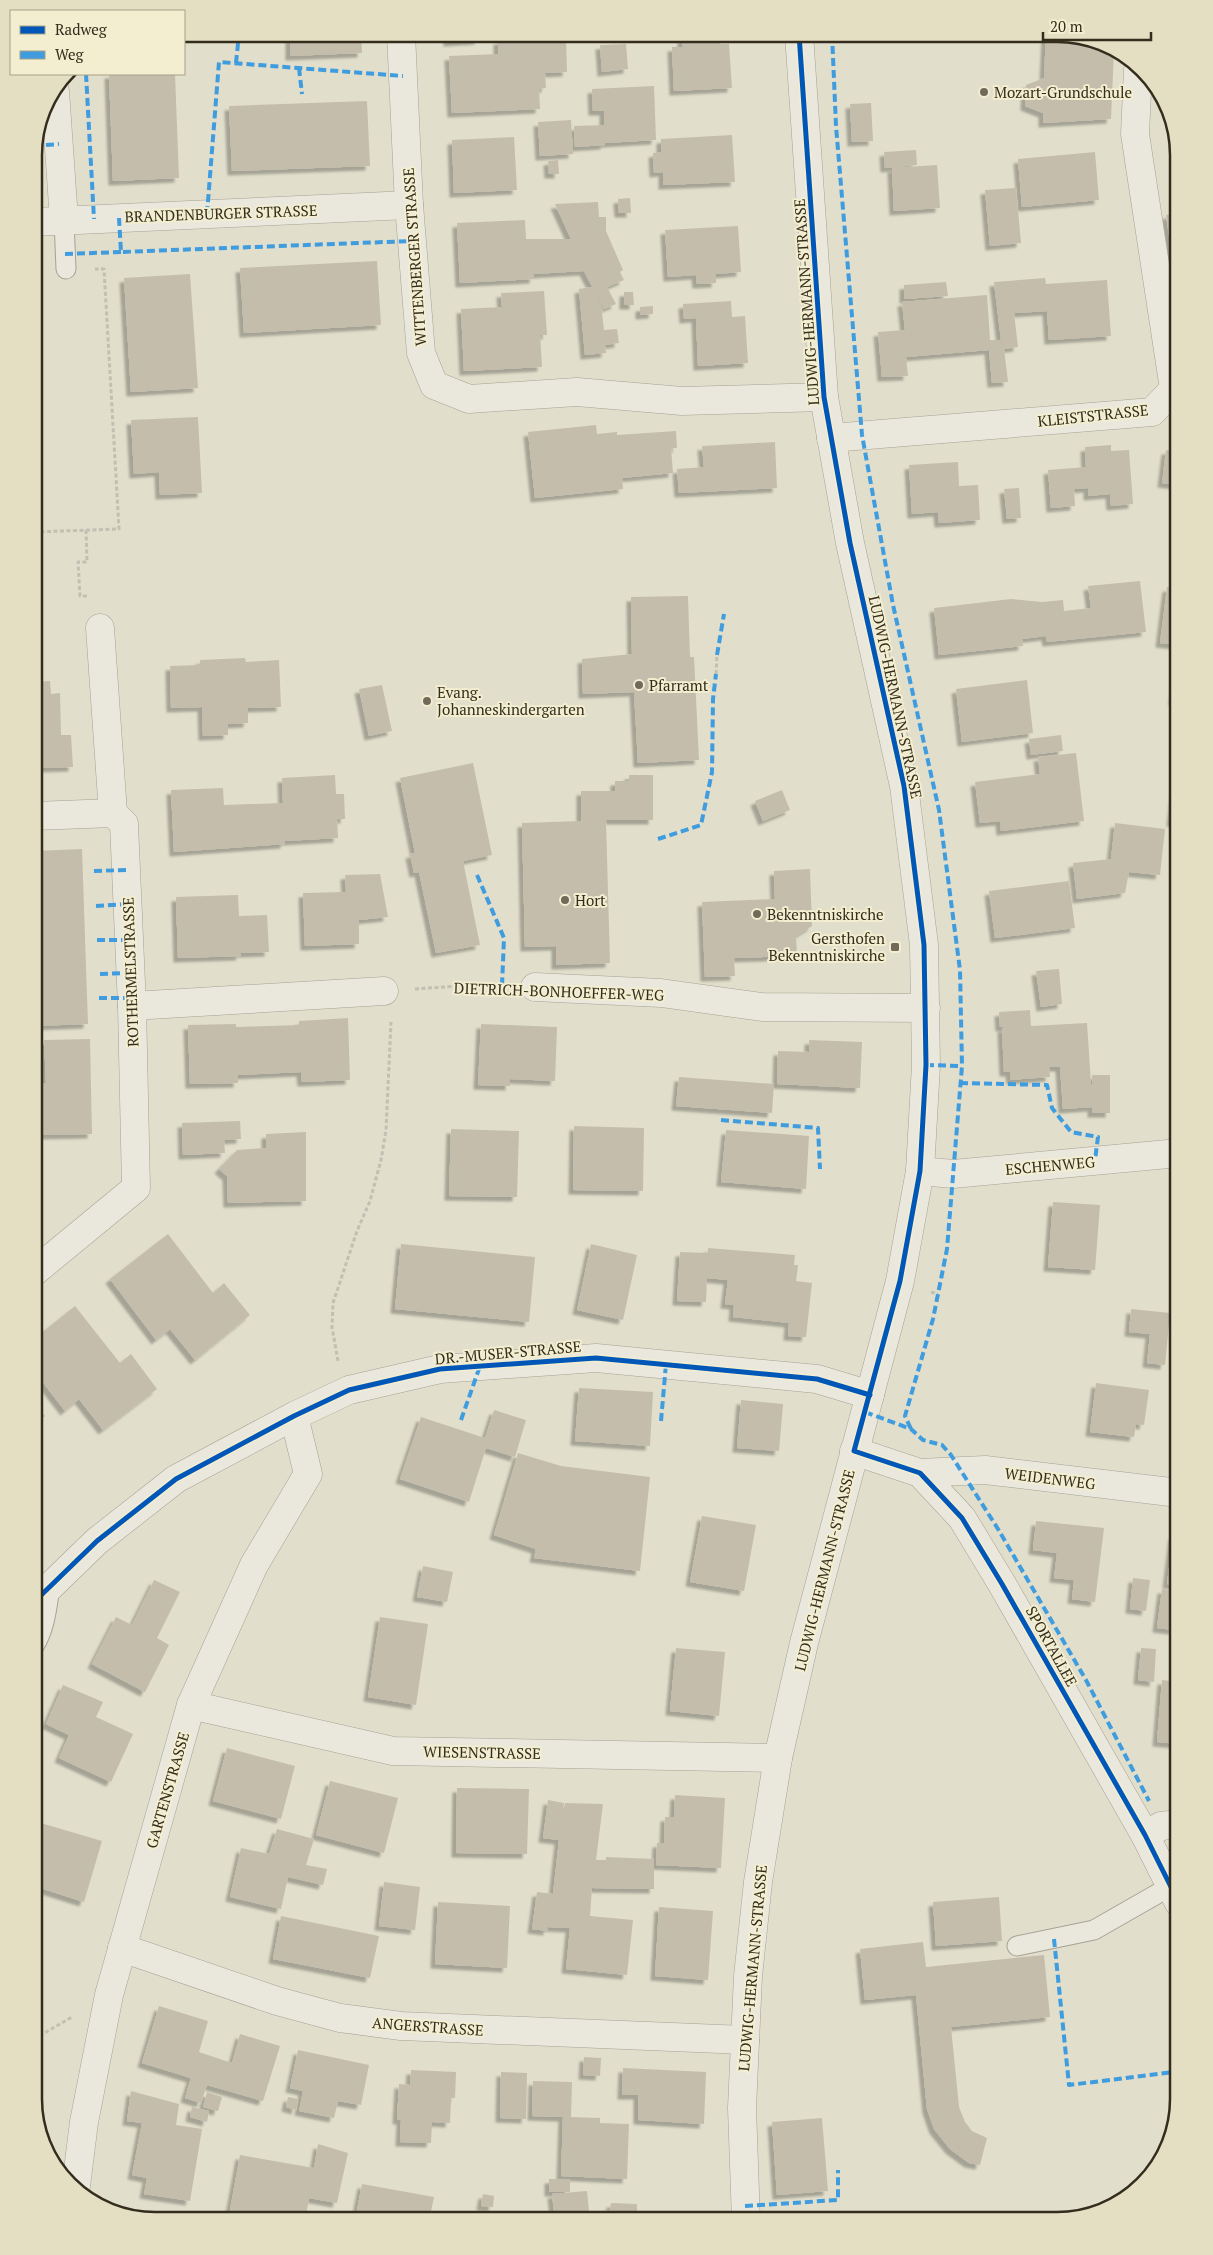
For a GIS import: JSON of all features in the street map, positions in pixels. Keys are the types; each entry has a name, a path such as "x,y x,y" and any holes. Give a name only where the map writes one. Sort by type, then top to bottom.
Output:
{"street":[{"name":"WITTENBERGER STRASSE","path":"401,43 409,205 421,353 434,385 469,399 577,392 682,401 824,396"},
{"name":"LUDWIG-HERMANN-STRASSE","path":"746,2212 742,2108 748,1976 758,1882 778,1758 804,1643 900,1281 920,1171 926,1065 924,944 904,786 854,562 824,396 801,43"},
{"name":"KLEISTSTRASSE","path":"1138,77 1135,134 1170,363"},
{"path":"56,102 64,220"},
{"name":"BRANDENBURGER STRASSE","path":"43,221 409,205"},
{"name":"KLEISTSTRASSE","path":"831,438 1152,412 1170,393"},
{"name":"ROTHERMELSTRASSE","path":"42,1265 136,1188 132,1006 124,824 114,813 100,628"},
{"path":"43,816 114,813"},
{"name":"DIETRICH-BONHOEFFER-WEG","path":"535,987 661,993 762,1007 926,1008"},
{"path":"132,1006 388,991"},
{"name":"ESCHENWEG","path":"920,1171 953,1174 1170,1154"},
{"name":"DR.-MUSER-STRASSE","path":"42,1594 97,1541 176,1479 294,1416 349,1390 440,1369 596,1358 817,1379 870,1395"},
{"name":"GARTENSTRASSE","path":"77,2181 86,2112 110,1995 191,1705 254,1565 308,1474 294,1416"},
{"name":"SPORTALLEE","path":"854,1451 920,1473 962,1518 1002,1584 1145,1835 1170,1885"},
{"name":"WEIDENWEG","path":"920,1473 985,1470 1170,1492"},
{"name":"WIESENSTRASSE","path":"191,1705 393,1751 778,1758"},
{"path":"1145,1835 1162,1826 1170,1825"},
{"name":"ANGERSTRASSE","path":"122,1948 276,2000 340,2018 401,2026 745,2040"}],"lane":[{"path":"64,220 66,269"},
{"path":"1017,1946 1094,1930 1170,1897"}],"path":[{"path":"43,532 119,529 104,269"},
{"path":"86,530 87,562 78,562 80,596 89,596 90,629 100,628"},
{"path":"716,674 717,655"},
{"path":"349,1390 336,1356 332,1327 333,1303 370,1201 386,1130 388,991"}],"building":[{"path":"290,43 361,43 362,53 290,56"},
{"path":"498,43 566,43 567,72 545,73 546,88 539,89 540,109 452,113 449,56 498,54"},
{"path":"682,43 729,44 732,88 674,91 672,47 682,47"},
{"path":"1046,43 1080,45 1108,54 1114,58 1111,119 1043,123 1043,113 1025,106 1026,85 1044,78"},
{"path":"626,44 628,69 602,72 600,45"},
{"path":"109,75 175,75 179,178 113,181"},
{"path":"654,86 656,140 575,147 574,126 604,125 604,111 593,111 592,89"},
{"path":"367,101 370,166 232,171 229,106"},
{"path":"871,103 873,141 852,142 850,104"},
{"path":"571,120 573,154 540,156 538,122"},
{"path":"732,135 735,182 663,185 663,172 654,173 653,153 661,152 661,139"},
{"path":"514,137 517,190 454,193 452,140"},
{"path":"916,150 917,165 885,168 884,152"},
{"path":"1095,152 1099,200 1022,207 1018,159"},
{"path":"558,160 559,174 549,174 548,161"},
{"path":"937,165 940,208 894,211 892,168"},
{"path":"1016,188 1021,243 990,246 985,190"},
{"path":"630,198 631,213 619,213 618,199"},
{"path":"598,202 599,217 606,217 606,231 623,270 620,272 624,280 607,287 616,304 604,309 584,271 534,274 534,279 460,283 457,223 525,220 526,239 571,239 555,204"},
{"path":"1170,214 1170,242 1166,215"},
{"path":"738,226 741,272 716,274 716,283 697,284 696,275 668,277 665,230"},
{"path":"377,261 381,325 244,333 240,268"},
{"path":"190,274 198,388 131,392 124,278"},
{"path":"1045,278 1046,284 1107,280 1111,336 1049,340 1047,311 1014,313 1018,347 1004,349 1008,382 992,383 989,350 906,357 908,376 882,377 878,332 905,330 902,302 987,295 990,340 1001,340 994,282"},
{"path":"946,282 948,296 904,299 904,285"},
{"path":"592,287 604,312 602,313 604,330 617,329 619,343 605,345 606,353 585,355 579,289"},
{"path":"544,291 547,335 540,335 542,367 464,371 461,309 502,307 501,293"},
{"path":"624,292 633,292 634,305 624,305"},
{"path":"731,301 732,317 745,316 748,363 698,366 696,318 684,319 683,304"},
{"path":"653,306 653,314 640,315 640,307"},
{"path":"198,417 202,493 160,495 159,472 134,474 131,420"},
{"path":"596,425 597,434 617,432 617,435 676,431 677,448 671,448 673,473 622,478 623,489 535,498 528,432"},
{"path":"775,442 777,488 679,493 677,469 704,467 702,446"},
{"path":"1111,445 1111,451 1129,450 1133,504 1111,506 1110,494 1088,496 1088,488 1074,489 1075,506 1051,508 1048,470 1086,467 1085,447"},
{"path":"1166,450 1170,450 1170,484 1162,483"},
{"path":"958,462 959,486 978,485 980,520 939,523 938,512 912,514 909,465"},
{"path":"1019,488 1021,518 1007,519 1004,489"},
{"path":"1140,581 1146,632 1047,642 1046,636 1022,639 1023,646 939,655 934,608 1011,599 1042,602 1063,600 1064,611 1091,608 1088,586"},
{"path":"1167,587 1170,588 1170,644 1160,643"},
{"name":"Pfarramt","path":"688,596 690,657 694,657 699,760 638,763 634,692 583,694 582,659 632,654 631,597"},
{"path":"245,658 246,662 279,660 281,707 248,708 248,723 228,724 228,735 203,736 202,707 171,708 170,666 200,665 200,660"},
{"path":"1027,680 1033,733 962,742 956,689"},
{"path":"43,681 50,681 51,694 60,693 61,735 71,735 73,767 43,768"},
{"path":"382,685 392,731 369,736 359,689"},
{"path":"1061,735 1063,751 1031,755 1029,739"},
{"path":"1076,753 1084,821 1001,831 1000,821 980,823 975,782 1040,774 1038,757"},
{"path":"473,763 492,855 463,861 480,945 436,953 419,872 414,873 410,854 415,853 400,778"},
{"path":"335,775 336,794 344,794 345,819 337,819 338,838 285,841 285,844 174,852 171,790 223,788 224,805 283,803 282,778"},
{"name":"Hort","path":"629,775 653,775 653,820 606,820 610,963 556,965 556,946 525,947 522,823 581,821 581,791 615,791 615,781 629,781"},
{"path":"782,790 790,810 763,821 755,801"},
{"path":"1115,823 1165,829 1160,875 1129,872 1125,893 1077,899 1073,863 1111,859"},
{"path":"82,849 88,1024 43,1026 43,851"},
{"name":"Bekenntniskirche","path":"810,869 812,926 796,936 797,956 734,958 735,976 705,977 702,902 775,899 774,871"},
{"path":"380,874 388,917 359,920 359,944 305,946 303,893 346,892 345,875"},
{"path":"1069,881 1075,928 995,938 989,891"},
{"path":"238,895 239,916 267,915 269,952 240,953 241,956 178,958 176,897"},
{"path":"1059,969 1062,1004 1041,1007 1036,971"},
{"path":"1030,1010 1031,1026 1087,1023 1092,1098 1092,1075 1110,1075 1110,1113 1092,1113 1092,1107 1063,1109 1060,1067 1049,1067 1050,1077 1011,1080 1010,1072 1004,1072 1002,1028 1028,1026 1000,1027 999,1012"},
{"path":"348,1018 350,1080 302,1082 301,1072 238,1075 238,1083 190,1084 188,1025 236,1024 236,1027 299,1025 299,1021"},
{"path":"481,1024 557,1027 555,1081 510,1079 510,1086 478,1085"},
{"path":"90,1039 92,1134 42,1135 43,1083 46,1083 44,1040"},
{"path":"809,1040 862,1042 860,1088 777,1084 778,1051 809,1052"},
{"path":"679,1077 774,1084 772,1113 676,1106"},
{"path":"240,1121 241,1139 224,1140 225,1153 183,1155 182,1123"},
{"path":"574,1126 644,1128 643,1191 573,1190"},
{"path":"451,1129 519,1131 517,1197 449,1196"},
{"path":"726,1130 809,1136 806,1189 721,1182"},
{"path":"306,1132 306,1201 228,1203 227,1176 219,1169 237,1150 266,1148 266,1134"},
{"path":"1053,1202 1100,1205 1095,1270 1048,1267"},
{"path":"168,1234 213,1293 224,1283 250,1315 195,1360 170,1329 156,1340 110,1279"},
{"path":"401,1244 535,1257 529,1322 395,1309"},
{"path":"591,1244 637,1255 623,1320 577,1310"},
{"path":"708,1248 795,1255 794,1265 798,1265 796,1281 812,1283 806,1337 788,1336 789,1323 733,1317 734,1305 725,1304 728,1280 707,1278 706,1302 677,1301 680,1252 708,1253"},
{"path":"75,1306 120,1363 131,1354 157,1389 103,1430 79,1399 65,1411 42,1382 42,1332"},
{"path":"1131,1309 1170,1313 1165,1365 1147,1363 1150,1334 1129,1332"},
{"path":"1096,1383 1149,1390 1144,1425 1136,1424 1134,1437 1090,1432"},
{"path":"579,1388 653,1392 650,1446 575,1441"},
{"path":"741,1400 783,1404 779,1451 737,1448"},
{"path":"494,1410 526,1420 515,1457 486,1448 469,1502 400,1479 421,1417 485,1438"},
{"path":"518,1453 561,1466 650,1477 640,1571 534,1558 536,1549 494,1535"},
{"path":"702,1516 756,1525 744,1591 690,1582"},
{"path":"1036,1521 1104,1528 1095,1602 1072,1599 1074,1580 1054,1578 1057,1553 1033,1550"},
{"path":"1170,1560 1170,1584 1167,1584"},
{"path":"423,1566 453,1572 447,1602 417,1597"},
{"path":"1133,1578 1150,1580 1146,1611 1130,1609"},
{"path":"154,1580 180,1592 157,1638 169,1645 145,1692 92,1664 116,1617 132,1625"},
{"path":"1162,1589 1170,1590 1170,1630 1157,1628"},
{"path":"380,1617 428,1624 416,1705 368,1697"},
{"path":"676,1648 725,1652 719,1716 670,1711"},
{"path":"1141,1648 1156,1649 1154,1682 1138,1680"},
{"path":"1162,1680 1170,1681 1170,1743 1157,1742"},
{"path":"63,1685 103,1702 96,1717 133,1734 111,1782 59,1758 69,1735 46,1724"},
{"path":"227,1748 295,1766 281,1819 213,1801"},
{"path":"330,1781 398,1798 384,1853 316,1835"},
{"path":"457,1788 529,1789 527,1854 456,1853"},
{"path":"675,1795 725,1798 721,1868 656,1865 657,1843 664,1843 665,1817 674,1817"},
{"path":"548,1800 564,1803 561,1825 565,1803 603,1804 596,1860 606,1860 606,1857 654,1859 654,1889 592,1888 590,1916 633,1920 627,1975 566,1969 570,1928 548,1927 548,1931 532,1929 537,1892 553,1894 559,1840 543,1838"},
{"path":"42,1823 102,1841 84,1902 42,1889"},
{"path":"277,1829 314,1839 306,1865 327,1869 323,1885 288,1877 281,1909 230,1897 241,1848 269,1854"},
{"path":"384,1882 420,1887 415,1930 379,1926"},
{"path":"999,1897 1002,1941 936,1946 933,1902"},
{"path":"438,1902 510,1906 507,1968 435,1964"},
{"path":"659,1907 713,1911 708,1980 655,1976"},
{"path":"281,1916 379,1936 370,1978 273,1959"},
{"path":"923,1942 926,1967 1044,1955 1050,2017 951,2027 959,2107 965,2122 972,2131 987,2138 980,2165 969,2163 950,2149 934,2129 927,2109 916,1995 865,2000 860,1949"},
{"path":"159,2006 208,2021 199,2052 232,2063 240,2034 280,2046 263,2101 207,2085 201,2103 185,2098 191,2078 142,2063"},
{"path":"298,2050 369,2065 361,2105 338,2101 334,2118 299,2111 303,2091 290,2088"},
{"path":"584,2057 601,2058 600,2076 583,2075"},
{"path":"623,2068 706,2072 704,2124 638,2120 638,2095 622,2095"},
{"path":"411,2070 456,2072 455,2098 451,2098 450,2123 432,2122 431,2143 400,2142 401,2120 397,2120 399,2084 410,2085"},
{"path":"501,2072 527,2073 526,2119 500,2118"},
{"path":"533,2081 572,2082 571,2117 600,2118 600,2123 629,2124 627,2179 561,2176 563,2117 532,2116"},
{"path":"131,2091 179,2104 176,2125 202,2129 190,2201 144,2194 147,2178 132,2175 142,2123 127,2121"},
{"path":"207,2092 222,2097 218,2111 203,2107"},
{"path":"288,2097 298,2099 296,2110 286,2107"},
{"path":"192,2107 209,2111 207,2122 190,2117"},
{"path":"822,2118 828,2191 777,2195 772,2122"},
{"path":"318,2144 348,2153 337,2203 309,2198 307,2212 230,2212 240,2155 314,2168"},
{"path":"549,2179 570,2179 570,2192 549,2192"},
{"path":"362,2184 434,2197 431,2212 357,2212"},
{"path":"587,2191 589,2212 554,2212 552,2194"},
{"path":"483,2194 494,2196 493,2207 481,2206"},
{"path":"611,2203 637,2204 637,2212 606,2212 606,2210 610,2210"}],"marked path":[{"path":"236,63 238,43"},
{"path":"832,43 836,126 862,435 893,605 939,810 960,970 962,1066 947,1249 933,1319 905,1416 911,1429"},
{"path":"207,214 219,62 403,76"},
{"path":"299,68 302,94"},
{"path":"86,75 94,219"},
{"path":"43,145 59,144"},
{"path":"119,218 121,252 412,241"},
{"path":"65,254 121,252"},
{"path":"717,655 724,614"},
{"path":"658,839 701,825 712,772 713,699 716,674"},
{"path":"94,871 126,870"},
{"path":"477,875 504,938 502,986"},
{"path":"96,906 127,904"},
{"path":"97,940 129,940"},
{"path":"100,974 130,973"},
{"path":"99,998 131,998"},
{"path":"926,1065 962,1066"},
{"path":"960,1083 1047,1085 1052,1108 1071,1132 1098,1137 1095,1160"},
{"path":"721,1120 818,1128 820,1169"},
{"path":"661,1421 666,1364"},
{"path":"461,1420 480,1366"},
{"path":"865,1412 911,1429 923,1440 942,1445 951,1455 998,1529 1086,1680 1149,1801"},
{"path":"1054,1939 1069,2085 1170,2072"},
{"path":"745,2206 838,2200 838,2170"}],"cycle path":[{"path":"800,43 824,397 850,543 904,786 924,945 926,1065 920,1171 900,1281 854,1451 920,1473 962,1518 1002,1584 1145,1835 1170,1885"},
{"path":"42,1594 97,1541 176,1479 294,1416 349,1390 440,1369 596,1358 817,1379 870,1395"}],"place":[{"name":"Mozart-Grundschule","path":"984,92"},
{"name":"Pfarramt","path":"639,685"},
{"name":"Evang. Johanneskindergarten","path":"427,701"},
{"name":"Hort","path":"565,900"},
{"name":"Bekenntniskirche","path":"757,914"},
{"name":"Gersthofen Bekenntniskirche","path":"895,947"}]}
